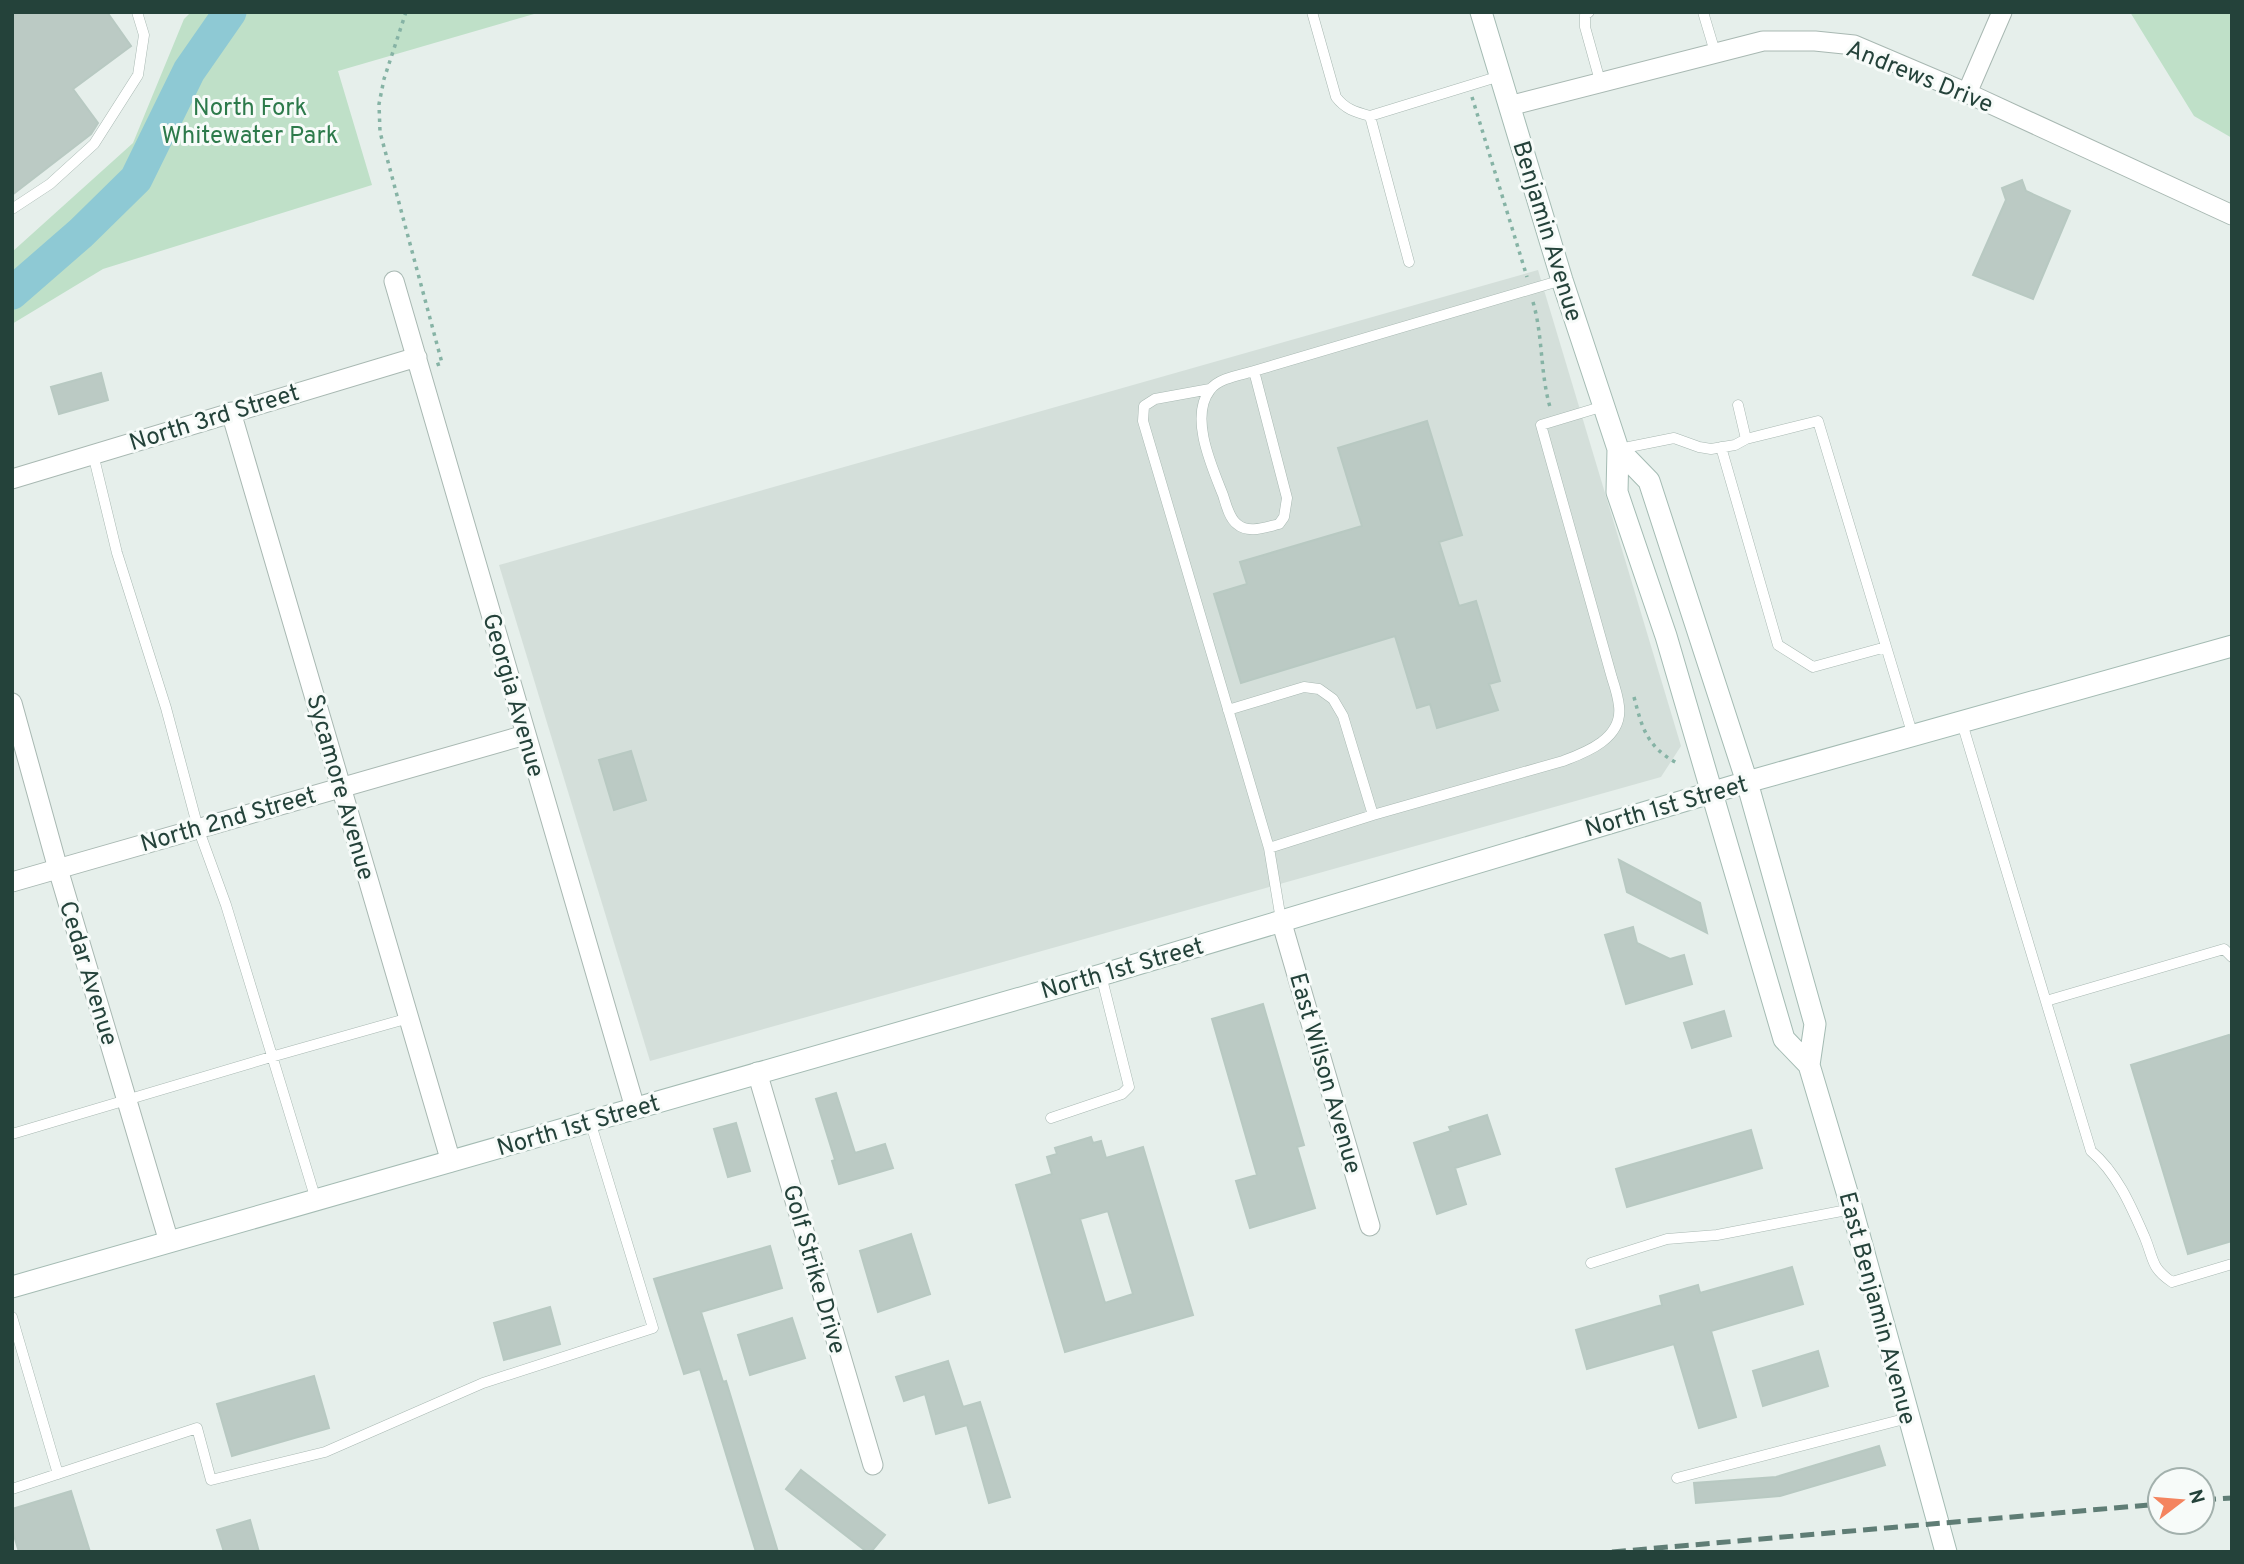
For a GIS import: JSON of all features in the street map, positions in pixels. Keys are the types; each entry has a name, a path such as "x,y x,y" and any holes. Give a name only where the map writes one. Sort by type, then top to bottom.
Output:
{"main road":[{"name":"Benjamin Avenue","path":"1481,12 1562,280 1618,449 1617,492 1665,636 1712,792"},
{"name":"Benjamin Avenue","path":"1618,449 1649,481 1747,782"},
{"name":"North 1st Street","path":"12,1287 1101,975 1712,792 2232,647"},
{"name":"East Benjamin Avenue","path":"1747,782 1815,1024 1809,1065 1852,1209 1946,1552"},
{"name":"East Benjamin Avenue","path":"1712,792 1784,1039 1809,1065"}],"street":[{"path":"1967,93 2003,12"},
{"name":"Andrews Drive","path":"1509,106 1763,41 1815,41 1853,45 1967,93 2232,215"},
{"name":"Georgia Avenue","path":"394,281 635,1108"},
{"name":"North 3rd Street","path":"12,479 231,412 419,364"},
{"name":"Sycamore Avenue","path":"231,412 451,1162"},
{"name":"Cedar Avenue","path":"12,703 58,869 169,1242"},
{"name":"North 2nd Street","path":"12,882 526,735"},
{"name":"East Wilson Avenue","path":"1281,920 1370,1226"},
{"name":"Golf Strike Drive","path":"757,1072 873,1465"}],"lane":[{"path":"12,209 50,184 93,144 138,75 144,35 137,12"},
{"path":"1312,12 1336,97 1344,107 1370,116 1500,76"},
{"path":"1589,12 1585,15 1585,27 1600,81"},
{"path":"1703,12 1715,52"},
{"path":"1370,116 1409,261"},
{"path":"1281,920 1269,848 1143,421 1144,407 1155,399 1210,389 1222,382 1298,356 1562,280"},
{"path":"1210,389 1203,405 1201,419 1205,442 1231,517 1237,525 1251,530 1279,524 1284,517 1287,498 1254,371"},
{"path":"1738,405 1746,439"},
{"path":"1269,848 1373,815 1563,761 1590,750 1617,726 1620,709 1541,425 1604,406"},
{"path":"1618,449 1674,438 1699,447 1721,447 1818,421 1913,736"},
{"path":"1721,447 1778,645 1813,667 1886,647"},
{"path":"93,454 117,553 166,708 198,828 226,905 316,1200"},
{"path":"1228,710 1304,687 1319,689 1333,699 1343,716 1373,815"},
{"path":"1962,723 2091,1151 2105,1163 2122,1188 2146,1239 2157,1272 2172,1282 2232,1264"},
{"path":"2046,1001 2224,949 2232,957"},
{"path":"1051,1118 1122,1094 1129,1087 1101,975"},
{"path":"12,1134 409,1018"},
{"path":"12,1489 197,1428 211,1480 325,1452 483,1383 653,1328 590,1121"},
{"path":"1591,1263 1667,1239 1717,1235 1852,1209"},
{"path":"12,1317 58,1474"},
{"path":"1677,1478 1908,1418"}],"path":[{"path":"405,12 384,79 379,104 380,132 442,363 419,364"}],"shaded area":[{"path":"1538,270 1681,746 1661,777 650,1061 499,565"}],"green space":[{"name":"North Fork Whitewater Park","path":"191,12 541,12 338,71 372,185 103,269 12,324 12,252 133,143 184,19"},
{"path":"2130,12 2232,12 2232,138 2194,116"}],"building":[{"path":"12,12 107,12 131,46 73,89 98,123 91,134 12,195"},
{"path":"2022,180 2026,191 2070,211 2033,299 1973,275 2006,200 2002,188"},
{"path":"101,373 108,400 59,414 51,387"},
{"path":"1427,421 1462,535 1439,542 1459,606 1476,601 1500,681 1489,684 1498,710 1437,728 1430,704 1417,708 1395,636 1241,683 1214,594 1247,584 1240,562 1362,526 1338,448"},
{"path":"631,751 646,800 614,810 599,760"},
{"path":"1619,860 1700,903 1707,933 1627,892"},
{"path":"1633,927 1637,943 1670,959 1684,955 1692,984 1626,1004 1605,935"},
{"path":"1263,1004 1304,1145 1297,1147 1315,1208 1250,1228 1236,1181 1257,1175 1212,1019"},
{"path":"1724,1011 1731,1036 1692,1048 1684,1023"},
{"path":"2229,1035 2232,1043 2232,1241 2188,1254 2131,1065"},
{"path":"836,1093 855,1153 885,1144 893,1168 839,1184 832,1161 835,1160 816,1099"},
{"path":"1487,1115 1500,1154 1455,1168 1466,1204 1437,1214 1414,1143 1451,1131 1449,1127"},
{"path":"736,1123 750,1171 728,1177 714,1129"},
{"path":"1751,1130 1762,1168 1627,1207 1616,1169"},
{"path":"1091,1137 1093,1143 1101,1141 1106,1158 1143,1147 1193,1315 1065,1352 1016,1185 1052,1174 1047,1157 1057,1154 1055,1148","holes":["1108,1211 1133,1294 1105,1303 1080,1219"]},
{"path":"911,1234 930,1294 878,1312 860,1251"},
{"path":"770,1246 782,1288 701,1312 723,1382 726,1381 778,1552 756,1552 700,1369 684,1374 654,1279"},
{"path":"1792,1267 1803,1304 1711,1331 1736,1417 1699,1428 1674,1344 1587,1369 1576,1330 1662,1305 1660,1296 1698,1285 1700,1293"},
{"path":"550,1307 560,1344 504,1360 494,1323"},
{"path":"792,1318 805,1358 750,1375 738,1335"},
{"path":"1818,1351 1828,1386 1763,1406 1753,1371"},
{"path":"948,1361 963,1407 980,1402 1010,1497 989,1503 967,1425 936,1434 925,1394 904,1401 896,1377"},
{"path":"314,1376 329,1428 232,1456 217,1404"},
{"path":"1879,1446 1885,1465 1780,1496 1696,1503 1694,1483 1776,1477"},
{"path":"801,1470 885,1535 871,1552 867,1552 786,1489"},
{"path":"71,1491 90,1552 19,1552 12,1529 12,1509"},
{"path":"250,1520 259,1552 224,1552 217,1530"}],"waterway":[{"path":"12,293 81,233 136,179 189,71 230,12"}],"railway":[{"path":"2216,1499 2232,1498"},
{"path":"1612,1552 2146,1505"}]}
